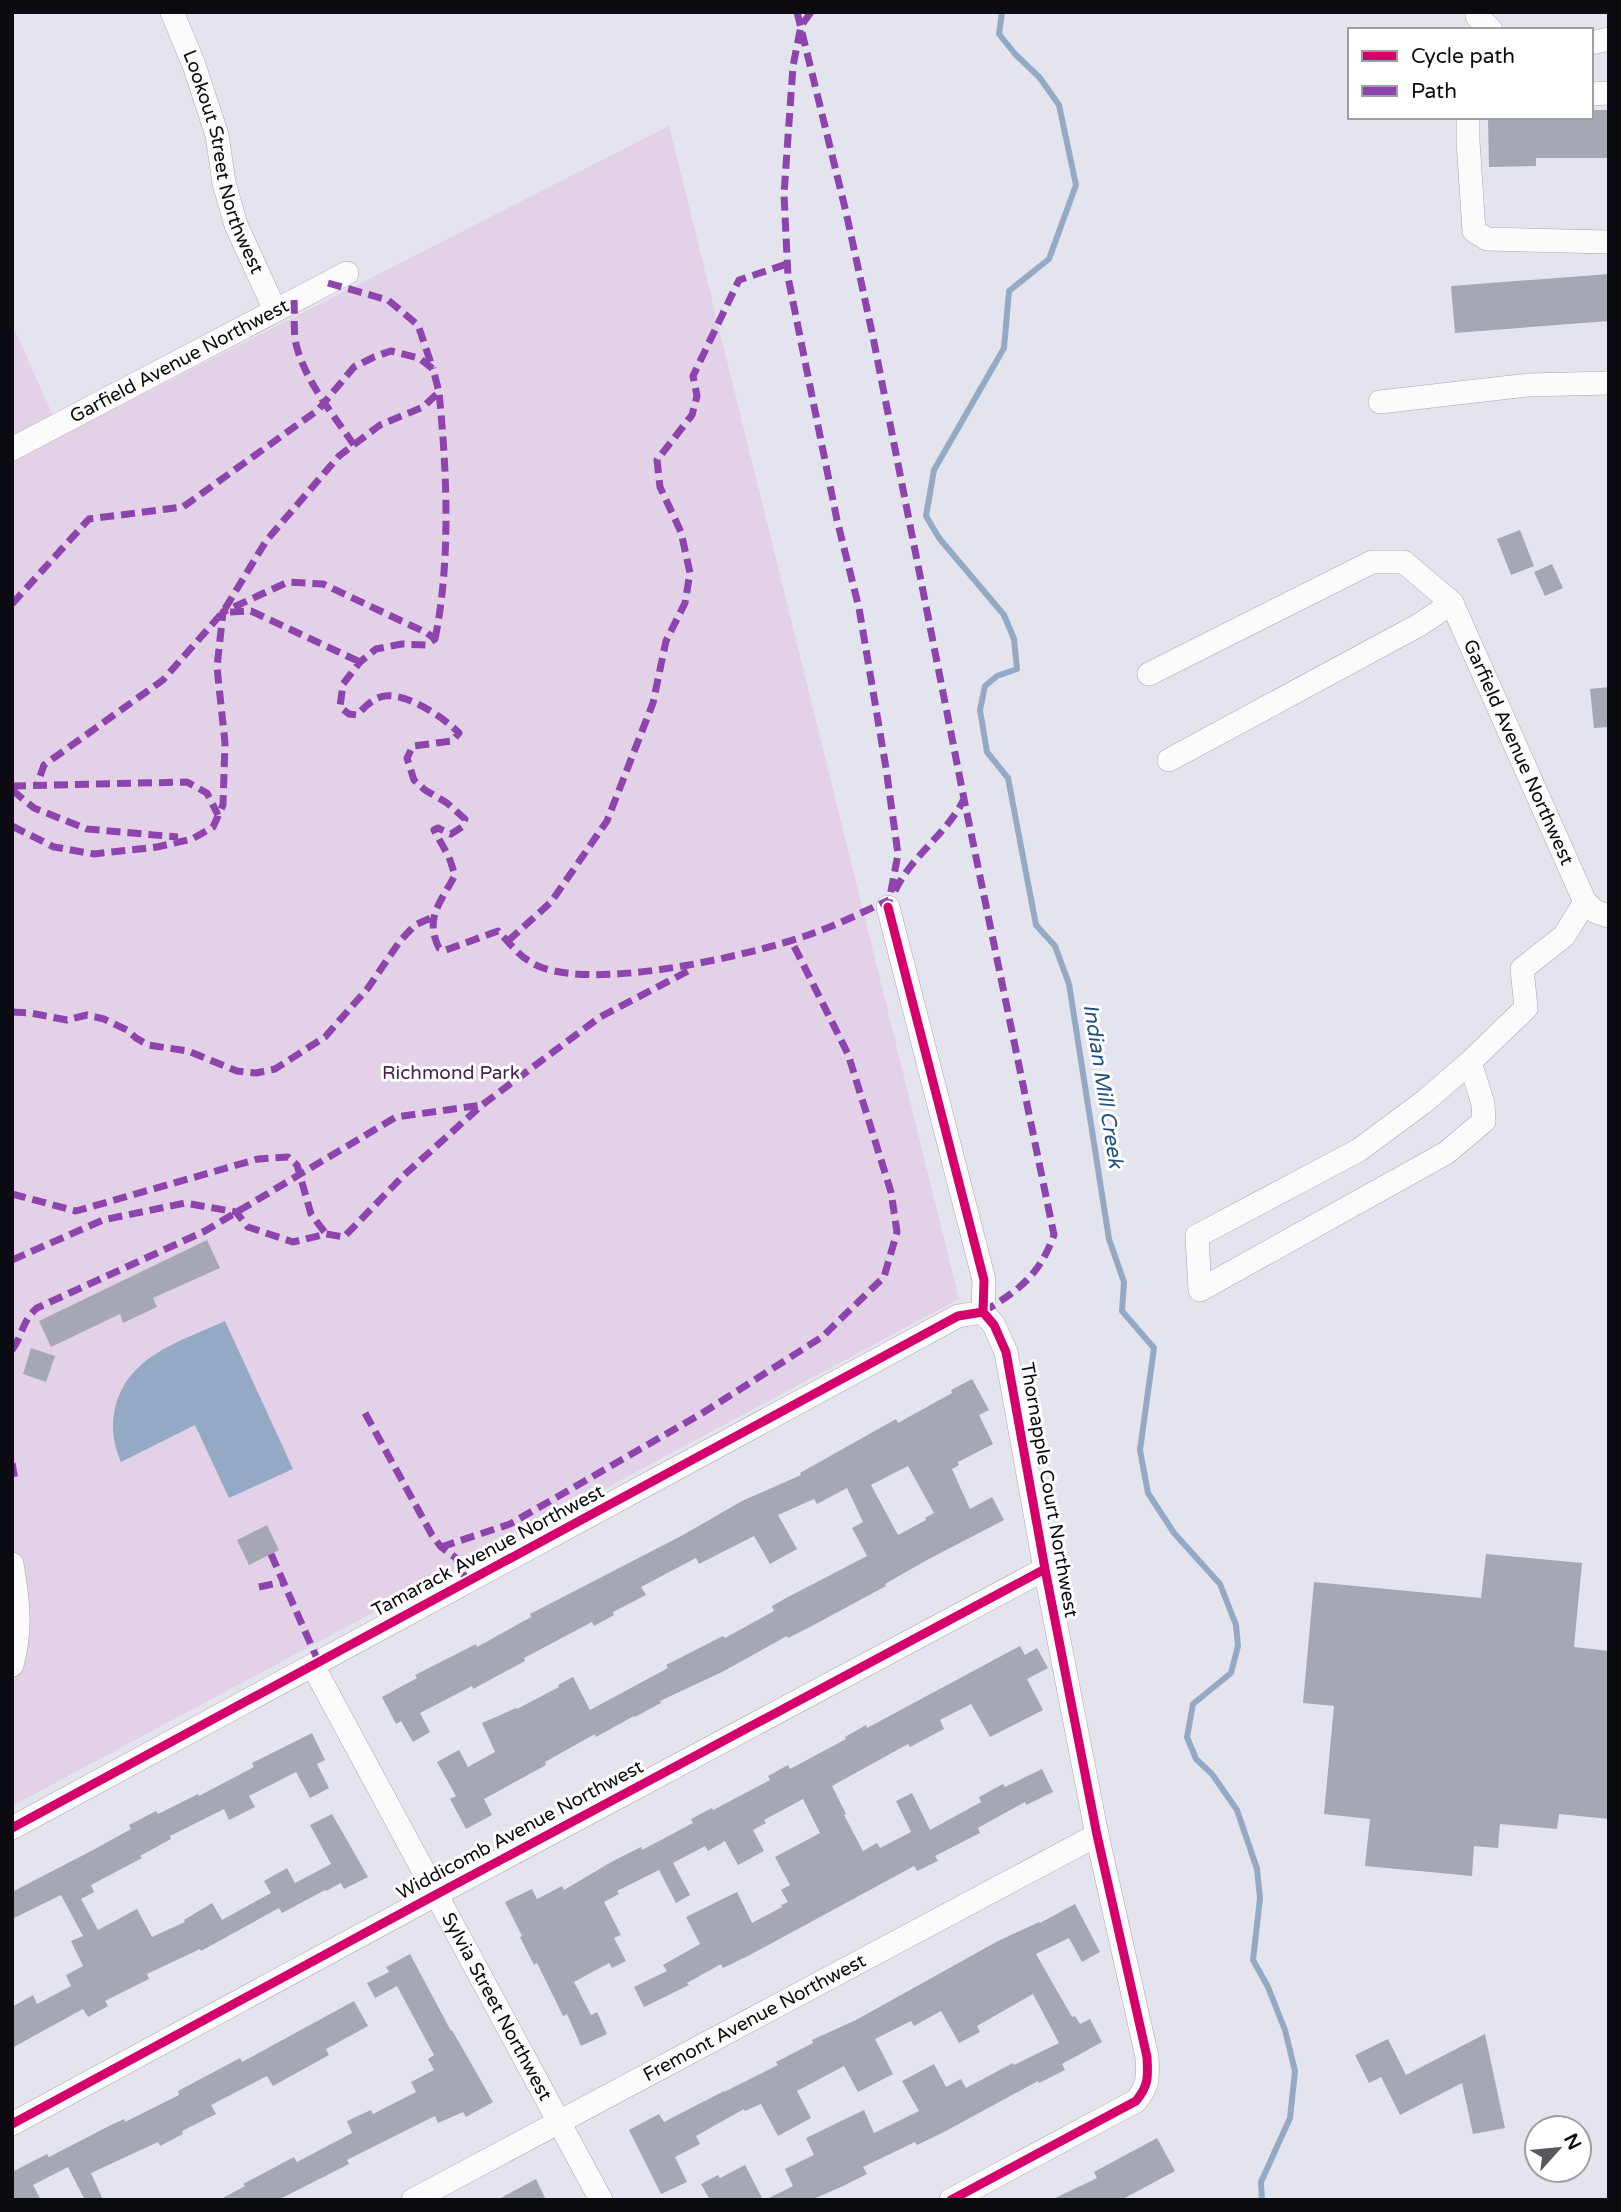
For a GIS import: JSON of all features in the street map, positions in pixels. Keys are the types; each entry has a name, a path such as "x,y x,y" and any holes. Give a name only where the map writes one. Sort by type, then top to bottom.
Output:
{"street":[{"name":"Lookout Street Northwest","path":"172,12 194,65 217,135 223,183 236,225 275,310"},
{"path":"1478,12 1478,16 1489,28"},
{"path":"1468,119 1474,231 1487,239 1609,242"},
{"name":"Garfield Avenue Northwest","path":"12,449 347,273"},
{"path":"1380,402 1528,385 1609,383"},
{"path":"1149,674 1372,562 1404,562 1452,603 1419,625 1168,760"},
{"name":"Garfield Avenue Northwest","path":"1452,603 1585,902"},
{"path":"1470,1062 1483,1104 1484,1121 1446,1153 1200,1290 1197,1236 1359,1150 1425,1101 1526,1008 1522,969 1564,936 1585,902 1596,912 1609,916"},
{"path":"888,907 984,1280 983,1312"},
{"name":"Thornapple Court Northwest","path":"951,2200 1136,2101 1146,2089 1147,2057 1097,1835 1006,1352 995,1325 983,1312"},
{"name":"Tamarack Avenue Northwest","path":"12,1828 958,1316 983,1312"},
{"path":"12,1564 19,1610 17,1649 12,1665"},
{"name":"Widdicomb Avenue Northwest","path":"12,2124 1045,1569"},
{"name":"Sylvia Street Northwest","path":"313,1666 601,2200"},
{"name":"Fremont Avenue Northwest","path":"413,2200 1097,1835"}],"green space":[{"name":"Richmond Park","path":"669,126 959,1299 12,1806 12,461"},
{"path":"12,324 53,416 12,437"}],"water":[{"path":"225,1321 293,1469 229,1498 195,1425 121,1462 113,1430 118,1398 136,1370 162,1350"}],"building":[{"path":"1593,110 1609,110 1609,158 1536,158 1536,166 1489,167 1488,119 1593,119"},
{"path":"1609,274 1609,321 1455,333 1451,286"},
{"path":"1520,530 1534,566 1511,575 1497,539"},
{"path":"1552,564 1563,588 1545,596 1534,572"},
{"path":"1609,687 1609,727 1594,728 1590,689"},
{"path":"207,1240 220,1268 153,1298 157,1307 123,1323 120,1314 51,1347 39,1321"},
{"path":"31,1348 55,1356 46,1382 23,1374"},
{"path":"972,1379 989,1410 979,1415 993,1444 958,1462 959,1465 952,1469 970,1509 992,1497 1004,1520 927,1560 885,1584 886,1586 810,1627 788,1638 787,1636 545,1762 546,1765 484,1799 492,1815 466,1829 450,1799 456,1796 437,1762 459,1750 468,1767 495,1752 482,1723 517,1709 573,1677 590,1710 668,1668 666,1665 723,1636 725,1638 774,1611 772,1606 867,1556 852,1528 863,1522 847,1488 817,1504 814,1499 778,1515 797,1549 770,1564 754,1536 699,1564 696,1558 641,1587 646,1595 613,1612 614,1615 594,1626 592,1622 473,1689 472,1686 420,1713 430,1732 413,1742 401,1721 396,1724 382,1697 417,1678 415,1675 476,1644 477,1647 531,1617 530,1614 683,1535 742,1501 801,1475 800,1473 896,1419 898,1423 952,1393 951,1390","holes":["908,1466 934,1513 898,1535 871,1485"]},
{"path":"267,1525 279,1550 249,1565 237,1540"},
{"path":"1486,1554 1582,1563 1574,1647 1609,1651 1609,1819 1559,1814 1557,1829 1500,1824 1498,1848 1474,1846 1472,1876 1365,1866 1370,1819 1324,1814 1334,1706 1303,1703 1314,1582 1481,1598"},
{"path":"1020,1646 1025,1655 1037,1648 1048,1668 1027,1679 1043,1710 990,1737 971,1704 940,1720 944,1729 910,1747 908,1744 832,1786 863,1851 877,1843 880,1848 911,1832 896,1801 912,1793 930,1830 981,1802 979,1797 1003,1784 1005,1787 1042,1769 1053,1792 1026,1805 1025,1802 978,1828 980,1833 935,1856 938,1861 917,1871 914,1866 748,1956 723,1968 721,1964 687,1983 689,1985 644,2007 634,1987 667,1971 663,1965 700,1944 686,1917 737,1892 752,1923 782,1907 781,1905 788,1902 781,1890 790,1885 775,1857 820,1833 803,1799 764,1820 766,1823 753,1830 764,1851 738,1865 725,1841 708,1851 705,1846 673,1863 690,1895 676,1903 659,1870 617,1891 619,1894 604,1902 621,1935 614,1938 626,1961 612,1968 609,1963 574,1982 591,2015 597,2012 607,2034 581,2046 567,2014 563,2016 537,1963 534,1965 505,1902 532,1889 537,1899 562,1886 564,1890 613,1861 641,1847 642,1850 693,1823 691,1819 770,1780 768,1776 788,1765 790,1769 866,1725 867,1728"},
{"path":"312,1733 325,1760 317,1764 329,1788 310,1798 296,1772 249,1796 255,1807 229,1820 224,1809 170,1836 171,1839 140,1856 142,1858 91,1885 94,1892 81,1899 98,1930 137,1909 152,1937 185,1922 184,1920 212,1903 222,1920 271,1893 264,1881 287,1868 295,1883 331,1864 310,1825 332,1814 368,1877 344,1889 341,1883 282,1913 279,1908 201,1951 200,1949 147,1974 149,1979 105,2001 108,2006 88,2017 83,2009 12,2048 12,2007 33,1995 37,2004 71,1986 66,1975 83,1966 71,1941 83,1936 61,1895 12,1919 12,1892 131,1829 129,1825 156,1811 158,1814 198,1794 199,1796 254,1767 252,1763"},
{"path":"1075,1904 1100,1952 1082,1962 1069,1938 1036,1954 1072,2017 1075,2016 1080,2024 1090,2019 1102,2042 1062,2064 1065,2070 1039,2083 1038,2081 917,2145 915,2142 863,2167 867,2174 811,2200 765,2200 793,2186 785,2169 814,2155 806,2138 864,2110 874,2133 919,2111 902,2081 934,2064 946,2087 961,2079 966,2088 1059,2043 1033,1994 977,2026 980,2032 959,2043 941,2011 914,2026 911,2021 875,2039 893,2074 858,2092 844,2066 797,2091 811,2118 778,2136 761,2104 745,2111 744,2109 696,2136 700,2144 675,2157 687,2182 661,2194 629,2130 659,2114 664,2122 778,2065 776,2062 813,2043 812,2040 856,2020 998,1941"},
{"path":"410,1954 493,2102 466,2117 463,2112 438,2123 435,2116 347,2160 349,2164 278,2200 219,2200 294,2157 297,2162 352,2133 347,2121 371,2110 373,2114 416,2092 411,2082 434,2070 428,2059 434,2055 397,1986 375,1998 367,1983 389,1972 386,1967"},
{"path":"354,2001 368,2026 326,2049 329,2055 273,2086 267,2076 211,2105 216,2114 182,2131 183,2134 160,2146 158,2142 91,2173 103,2200 85,2200 68,2167 33,2185 41,2200 12,2200 12,2172 179,2095 178,2091 240,2058 242,2062"},
{"path":"1485,2034 1505,2128 1473,2134 1462,2083 1400,2115 1381,2077 1369,2083 1355,2055 1388,2039 1406,2075"},
{"path":"1157,2138 1175,2171 1121,2200 1051,2200 1097,2178 1094,2172"},
{"path":"745,2165 763,2200 710,2200 701,2184"},
{"path":"536,2179 546,2200 497,2200"}],"waterway":[{"name":"Indian Mill Creek","path":"1002,12 999,34 1040,78 1059,105 1076,185 1049,259 1009,291 1004,348 934,470 926,516 939,538 1004,615 1014,639 1017,669 997,676 985,686 980,710 987,752 1008,778 1036,925 1055,946 1069,984 1109,1239 1124,1282 1122,1311 1154,1348 1140,1450 1148,1493 1174,1533 1220,1584 1236,1625 1238,1646 1231,1673 1193,1704 1187,1737 1196,1759 1212,1774 1237,1810 1257,1869 1260,1898 1253,1960 1268,1987 1285,2030 1295,2071 1290,2118 1261,2182 1262,2200"}],"marked path":[{"path":"797,12 846,212 873,337 1054,1235 1042,1261 1026,1281 983,1312"},
{"path":"811,12 801,26 793,66 784,194 788,277 837,520 859,608 886,768 898,854 888,907"},
{"path":"508,941 551,902 607,821 653,703 666,641 685,603 690,573 681,532 660,487 657,460 692,415 697,396 693,376 739,280 787,264"},
{"path":"328,283 388,300 418,325 433,369"},
{"path":"294,300 295,339 300,358 320,397 354,445"},
{"path":"12,604 89,519 183,507 318,410 354,367 391,351 419,358 433,369 439,392 423,407 380,425 339,456 266,541 223,612 163,680 44,765 37,785"},
{"path":"435,639 444,579 446,516 439,392"},
{"path":"12,826 54,847 94,854 157,847 192,839 213,827 223,805 225,743 217,667 223,612 288,582 323,584 435,639 426,645 402,644 376,649 360,662 343,684 340,707 349,714 357,715 377,698 404,698 445,720 459,733 452,741 413,746 407,758 414,780 465,819 462,827 451,834 438,828 434,830 449,857 455,875 434,919 433,928 439,948 446,950 498,931 529,961 553,971 625,973 710,961 784,943 831,927 889,900"},
{"path":"230,612 251,611 360,662"},
{"path":"12,786 187,782 207,793 218,815"},
{"path":"12,790 34,808 87,829 178,837"},
{"path":"895,891 902,878 957,812 964,799"},
{"path":"12,1012 67,1020 87,1015 104,1019 127,1030 148,1045 188,1051 237,1071 256,1073 275,1069 325,1037 368,988 400,941 415,925 433,917"},
{"path":"441,1547 510,1524 701,1414 822,1337 884,1277 897,1232 891,1192 848,1054 791,940"},
{"path":"12,1260 103,1220 185,1203 236,1212 248,1227 293,1242 326,1234 344,1237 403,1176 482,1105 600,1017 694,968"},
{"path":"12,1350 28,1318 37,1308 205,1231 396,1117 482,1105"},
{"path":"12,1194 76,1211 258,1159 288,1157 297,1165 311,1214 326,1234"},
{"path":"365,1413 432,1535 441,1547 456,1558 467,1582"},
{"path":"12,1463 15,1480 12,1482"},
{"path":"271,1554 319,1663"},
{"path":"259,1587 283,1582"}],"cycle path":[{"path":"888,907 984,1280 983,1312 994,1325 1006,1352 1097,1835 1147,2057 1145,2085 1136,2101 951,2200"},
{"path":"12,1828 958,1316 983,1312"},
{"path":"12,2124 1045,1569"}]}
